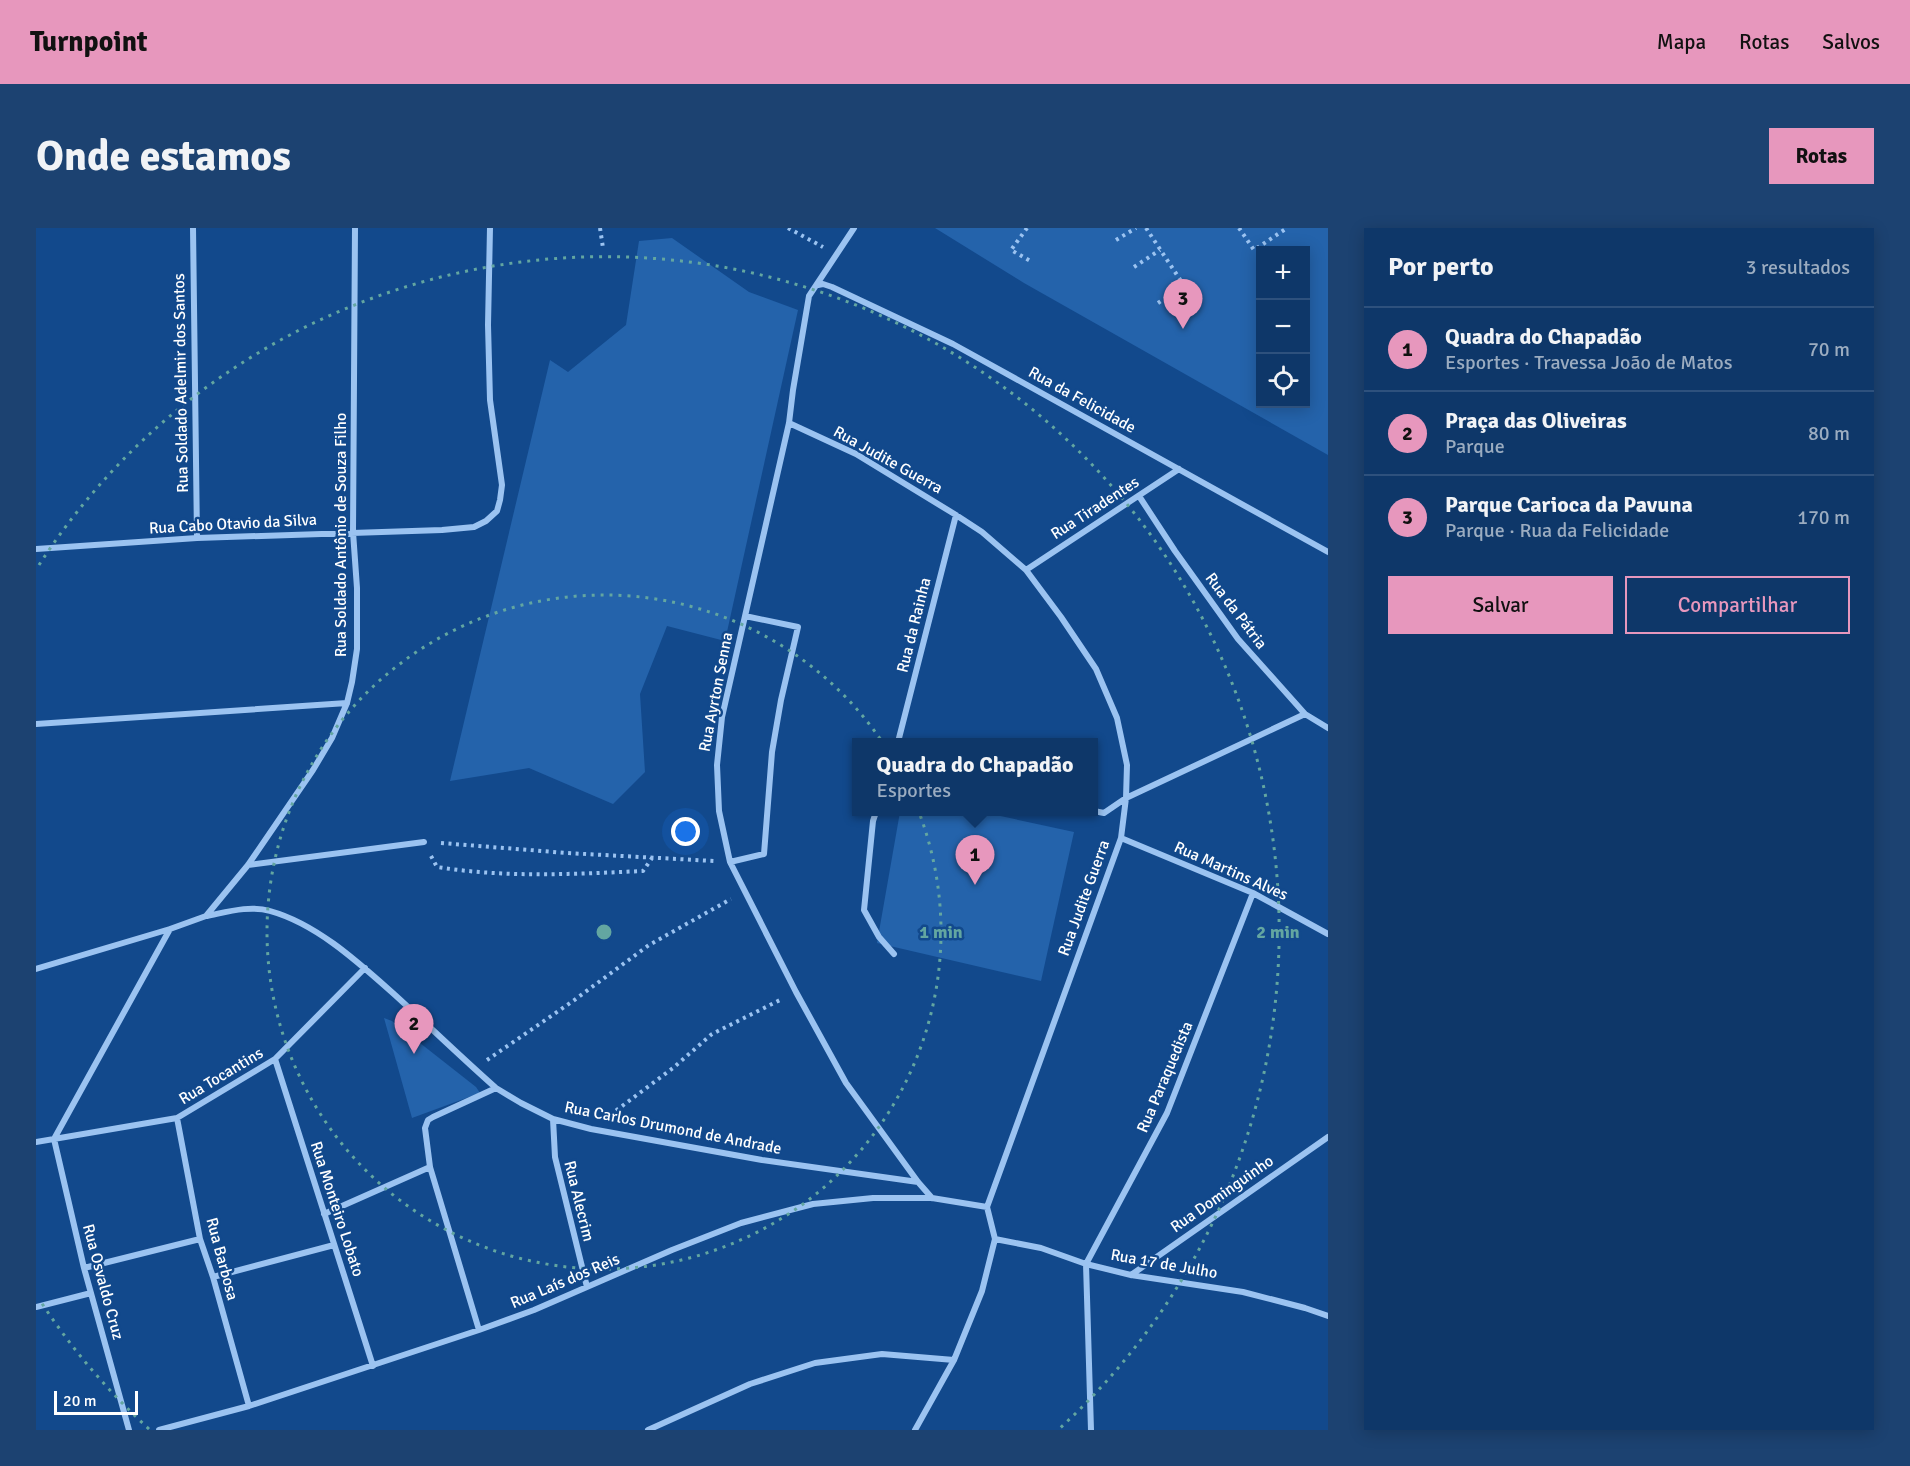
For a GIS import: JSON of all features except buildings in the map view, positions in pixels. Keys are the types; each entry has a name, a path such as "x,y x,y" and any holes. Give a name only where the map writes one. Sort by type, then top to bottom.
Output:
{"street":[{"name":"Rua Soldado Adelmir dos Santos","path":"193,228 196,538"},
{"name":"Rua Soldado Antônio de Souza Filho","path":"207,916 248,865 313,770 332,738 347,703 352,682 357,649 357,588 353,532 355,228"},
{"name":"Rua Cabo Otavio da Silva","path":"36,549 196,538 442,530 474,527 486,521 497,511 502,485 490,400 488,325 490,228"},
{"name":"Rua Ayrton Senna","path":"854,228 809,296 789,423 722,717 717,765 719,811 730,862 796,992 846,1083 918,1182 932,1197"},
{"name":"Rua da Felicidade","path":"817,286 822,284 832,287 953,344 1328,552"},
{"name":"Rua Judite Guerra","path":"789,423 856,454 956,515 1005,550 1026,570 1096,669 1117,718 1127,765 1121,838 987,1207"},
{"name":"Rua Tiradentes","path":"1026,570 1179,469"},
{"name":"Rua da Pátria","path":"1139,496 1238,639 1305,714 1328,728"},
{"name":"Rua da Rainha","path":"899,738 956,515"},
{"path":"730,862 765,854 772,752 798,627 745,616"},
{"path":"36,724 347,703"},
{"path":"1098,812 1104,813 1126,798 1305,714"},
{"path":"875,816 864,910 879,937 894,954"},
{"name":"Rua Martins Alves","path":"1121,838 1253,893 1328,934"},
{"path":"248,865 424,842"},
{"name":"Rua Paraquedista","path":"1086,1264 1167,1113 1253,893"},
{"name":"Rua Carlos Drumond de Andrade","path":"207,916 239,909 269,910 299,922 333,943 365,968 496,1088 553,1119 591,1129 762,1160 918,1182"},
{"path":"36,969 207,916"},
{"path":"54,1139 170,929"},
{"name":"Rua Tocantins","path":"36,1142 177,1118 275,1059 365,968"},
{"name":"Rua Monteiro Lobato","path":"275,1059 373,1366"},
{"path":"479,1330 430,1167 425,1128 428,1120 496,1088"},
{"name":"Rua Barbosa","path":"177,1118 200,1239 213,1276 249,1406"},
{"name":"Rua Alecrim","path":"553,1119 555,1157 587,1287"},
{"name":"Rua Dominguinho","path":"1131,1275 1328,1137"},
{"name":"Rua Osvaldo Cruz","path":"54,1139 84,1268 129,1430"},
{"path":"324,1214 430,1167"},
{"name":"Rua Laís dos Reis","path":"159,1430 249,1406 479,1330 741,1223 813,1204 873,1198 932,1197 987,1207"},
{"path":"915,1430 954,1360 982,1292 995,1239 987,1207"},
{"path":"84,1268 200,1239"},
{"name":"Rua 17 de Julho","path":"995,1239 1041,1248 1086,1264 1131,1275 1243,1292 1328,1316"},
{"path":"213,1276 334,1245"},
{"path":"1086,1264 1091,1430"},
{"path":"36,1307 91,1293"},
{"path":"648,1430 750,1384 815,1363 882,1354 954,1360"}],"path":[{"path":"600,228 603,248"},
{"path":"788,228 837,255"},
{"path":"1028,228 1011,250 1032,262"},
{"path":"1116,240 1136,228"},
{"path":"1146,228 1186,288 1158,303"},
{"path":"1239,228 1254,250 1287,228"},
{"path":"1134,267 1160,249"},
{"path":"652,858 643,871 547,875 475,873 436,867 424,842 730,862"},
{"path":"474,1068 573,1001 648,945 744,891"},
{"path":"591,1129 673,1068 712,1034 796,992"}],"shaded area":[{"path":"935,228 1328,228 1328,455 1024,283"},
{"path":"672,238 749,292 798,310 725,641 667,626 640,694 645,772 613,804 529,768 450,781 550,360 568,372 626,325 639,241"},
{"path":"899,816 1000,816 1074,832 1041,981 877,943"},
{"path":"384,1018 392,1021 476,1087 480,1093 412,1118"}],"place":[{"name":"Parque Carioca da Pavuna","path":"1183,329"},
{"name":"Quadra do Chapadão","path":"975,885"},
{"name":"Praça das Oliveiras","path":"414,1054"}]}
